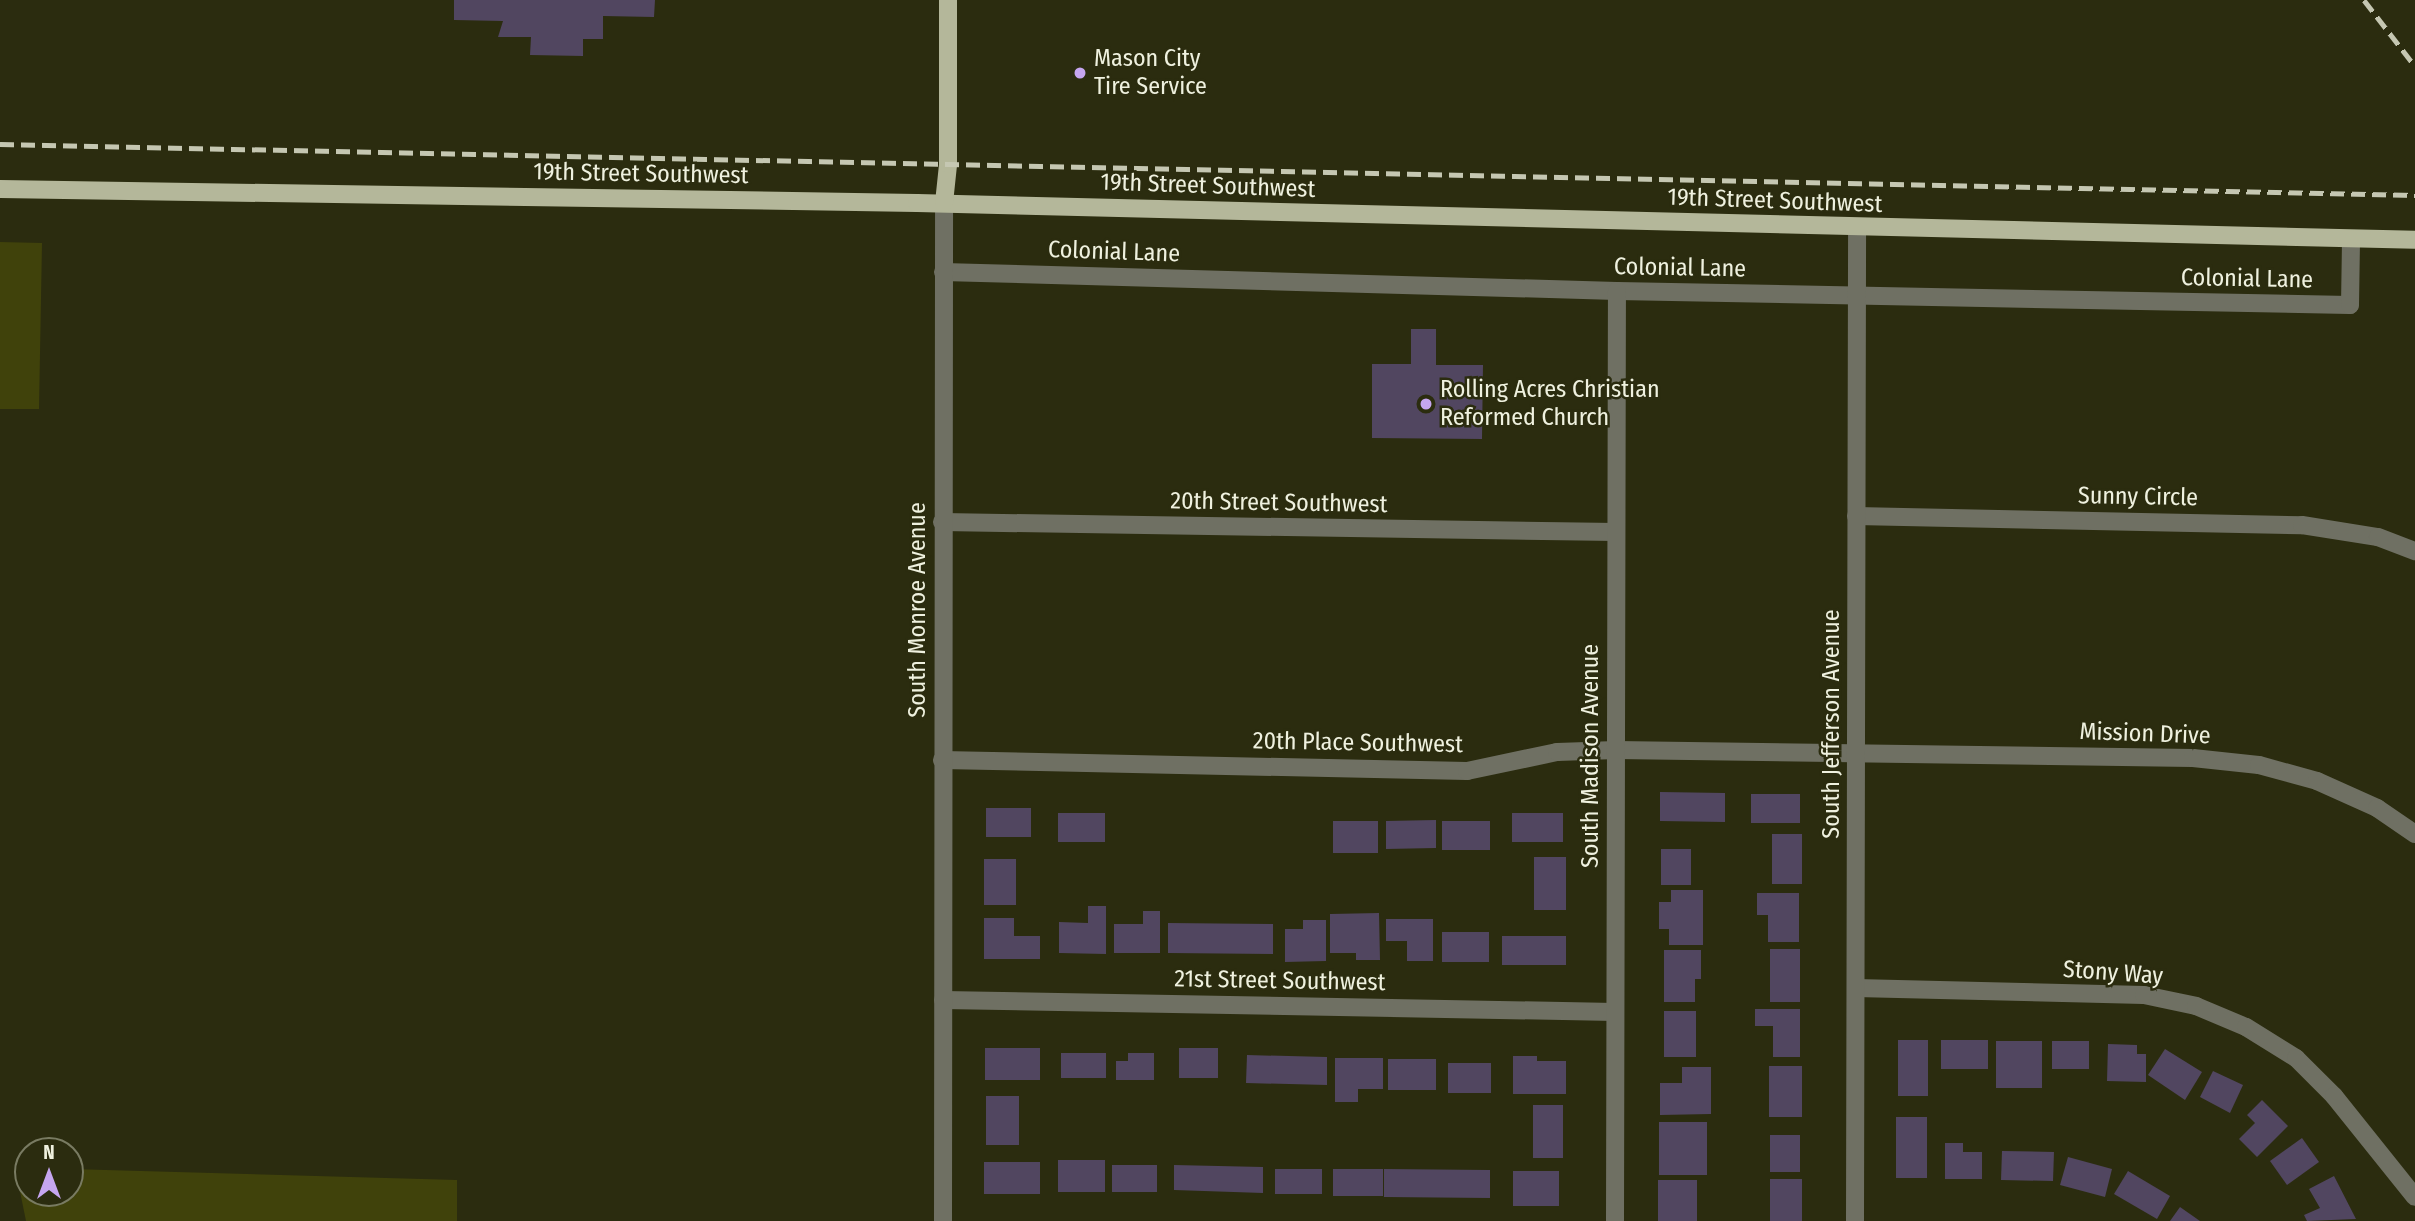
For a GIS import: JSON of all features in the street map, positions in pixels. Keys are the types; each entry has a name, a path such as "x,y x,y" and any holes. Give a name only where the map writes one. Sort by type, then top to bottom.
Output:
{"main road":[{"name":"South Monroe Avenue","path":"944,203 948,164 948,0"},
{"name":"19th Street Southwest","path":"0,189 944,203 2415,240"}],"street":[{"name":"South Monroe Avenue","path":"943,1221 944,203"},
{"name":"South Jefferson Avenue","path":"1855,1221 1857,228"},
{"name":"Colonial Lane","path":"943,272 1617,291 2350,305 2351,239"},
{"name":"South Madison Avenue","path":"1615,1221 1617,291"},
{"name":"Sunny Circle","path":"1856,516 2302,525 2378,537 2415,551"},
{"name":"20th Street Southwest","path":"942,522 1616,532"},
{"name":"20th Place Southwest","path":"942,760 1467,771 1557,752 1856,752"},
{"name":"Mission Drive","path":"1856,752 2193,758 2259,765 2317,781 2377,808 2415,834"},
{"name":"Stony Way","path":"1856,989 2144,995 2196,1006 2246,1027 2297,1058 2334,1096 2415,1197"},
{"name":"21st Street Southwest","path":"943,1000 1615,1012"}],"shaded area":[{"path":"0,242 42,243 39,409 0,409"},
{"path":"84,1169 457,1180 457,1221 26,1221 23,1207 84,1207"}],"building":[{"path":"454,0 655,0 654,17 603,16 603,39 583,39 583,56 530,55 531,37 498,37 503,21 454,20"},
{"path":"1411,329 1436,329 1436,365 1483,365 1482,439 1372,438 1372,364 1411,364"},
{"path":"1660,792 1725,793 1725,822 1660,821"},
{"path":"1751,794 1800,794 1800,823 1751,823"},
{"path":"986,808 1031,808 1031,837 986,837"},
{"path":"1058,813 1105,813 1105,842 1058,842"},
{"path":"1512,813 1563,813 1563,842 1512,842"},
{"path":"1436,820 1436,848 1386,849 1386,821"},
{"path":"1333,821 1378,821 1378,853 1333,853"},
{"path":"1442,821 1490,821 1490,850 1442,850"},
{"path":"1772,834 1802,834 1802,884 1772,884"},
{"path":"1661,849 1691,849 1691,885 1661,885"},
{"path":"1534,857 1566,857 1566,910 1534,910"},
{"path":"984,859 1016,859 1016,905 984,905"},
{"path":"1671,890 1703,890 1703,945 1669,945 1669,929 1659,929 1659,902 1671,902"},
{"path":"1757,893 1799,893 1799,942 1768,942 1768,915 1757,915"},
{"path":"1088,906 1106,906 1106,954 1059,953 1059,922 1088,923"},
{"path":"1143,911 1160,911 1160,953 1114,953 1114,924 1143,924"},
{"path":"1379,913 1380,960 1356,960 1356,953 1330,953 1330,914"},
{"path":"984,918 1014,918 1014,936 1040,936 1040,959 984,959"},
{"path":"1386,919 1433,919 1433,961 1407,961 1407,941 1386,941"},
{"path":"1303,920 1326,920 1326,961 1285,962 1285,929 1303,929"},
{"path":"1168,923 1273,924 1273,954 1168,953"},
{"path":"1442,932 1489,932 1489,962 1442,962"},
{"path":"1502,936 1566,936 1566,965 1502,965"},
{"path":"1770,949 1800,949 1800,1002 1770,1002"},
{"path":"1664,950 1701,950 1701,979 1695,979 1695,1002 1664,1002"},
{"path":"1755,1009 1800,1009 1800,1057 1773,1057 1773,1026 1755,1026"},
{"path":"1664,1011 1696,1011 1696,1057 1664,1057"},
{"path":"1898,1040 1928,1040 1928,1096 1898,1096"},
{"path":"1941,1040 1988,1040 1988,1069 1941,1069"},
{"path":"1996,1041 2042,1041 2042,1088 1996,1088"},
{"path":"2052,1041 2089,1041 2089,1069 2052,1069"},
{"path":"2108,1044 2137,1045 2137,1054 2146,1054 2146,1082 2107,1081"},
{"path":"985,1048 1040,1048 1040,1080 985,1080"},
{"path":"1179,1048 1218,1048 1218,1078 1179,1078"},
{"path":"2165,1049 2202,1072 2185,1100 2148,1075"},
{"path":"1061,1053 1106,1053 1106,1078 1061,1078"},
{"path":"1128,1053 1154,1053 1154,1080 1116,1080 1116,1061 1128,1061"},
{"path":"1247,1055 1327,1057 1327,1085 1246,1083"},
{"path":"1513,1056 1537,1056 1537,1061 1566,1061 1566,1094 1513,1094"},
{"path":"1335,1058 1383,1058 1383,1089 1358,1089 1358,1102 1335,1102"},
{"path":"1388,1059 1436,1059 1436,1090 1388,1090"},
{"path":"1448,1063 1491,1063 1491,1093 1448,1093"},
{"path":"1769,1066 1802,1066 1802,1117 1769,1117"},
{"path":"1682,1067 1711,1067 1711,1114 1660,1115 1660,1083 1682,1083"},
{"path":"2213,1071 2243,1085 2230,1113 2200,1097"},
{"path":"986,1096 1019,1096 1019,1145 986,1145"},
{"path":"2262,1100 2288,1126 2257,1157 2239,1139 2255,1123 2247,1115"},
{"path":"1533,1105 1563,1105 1563,1158 1533,1158"},
{"path":"1896,1117 1927,1117 1927,1178 1896,1178"},
{"path":"1659,1122 1707,1122 1707,1175 1659,1175"},
{"path":"1770,1135 1800,1135 1800,1172 1770,1172"},
{"path":"2302,1138 2319,1162 2287,1185 2270,1161"},
{"path":"1945,1143 1963,1143 1963,1152 1982,1152 1982,1179 1945,1179"},
{"path":"2002,1151 2054,1152 2053,1181 2001,1180"},
{"path":"2068,1157 2112,1169 2105,1197 2060,1185"},
{"path":"1058,1160 1105,1160 1105,1192 1058,1192"},
{"path":"984,1162 1040,1162 1040,1194 984,1194"},
{"path":"1112,1165 1157,1165 1157,1192 1112,1192"},
{"path":"1174,1165 1263,1167 1263,1193 1174,1190"},
{"path":"1275,1169 1322,1169 1322,1194 1275,1194"},
{"path":"1333,1169 1383,1169 1383,1196 1333,1196"},
{"path":"1384,1169 1490,1170 1490,1198 1384,1197"},
{"path":"1513,1171 1559,1171 1559,1206 1513,1206"},
{"path":"2128,1171 2170,1196 2157,1219 2114,1194"},
{"path":"2334,1176 2356,1219 2307,1221 2304,1215 2320,1208 2309,1189"},
{"path":"1770,1179 1802,1179 1802,1221 1770,1221"},
{"path":"1658,1180 1697,1180 1697,1221 1658,1221"},
{"path":"2180,1207 2200,1221 2170,1221"}],"railway":[{"path":"2364,0 2415,66"},
{"path":"0,144 2415,195"}],"place":[{"name":"Mason City Tire Service","path":"1080,73"},
{"name":"Rolling Acres Christian Reformed Church","path":"1426,404"}]}
